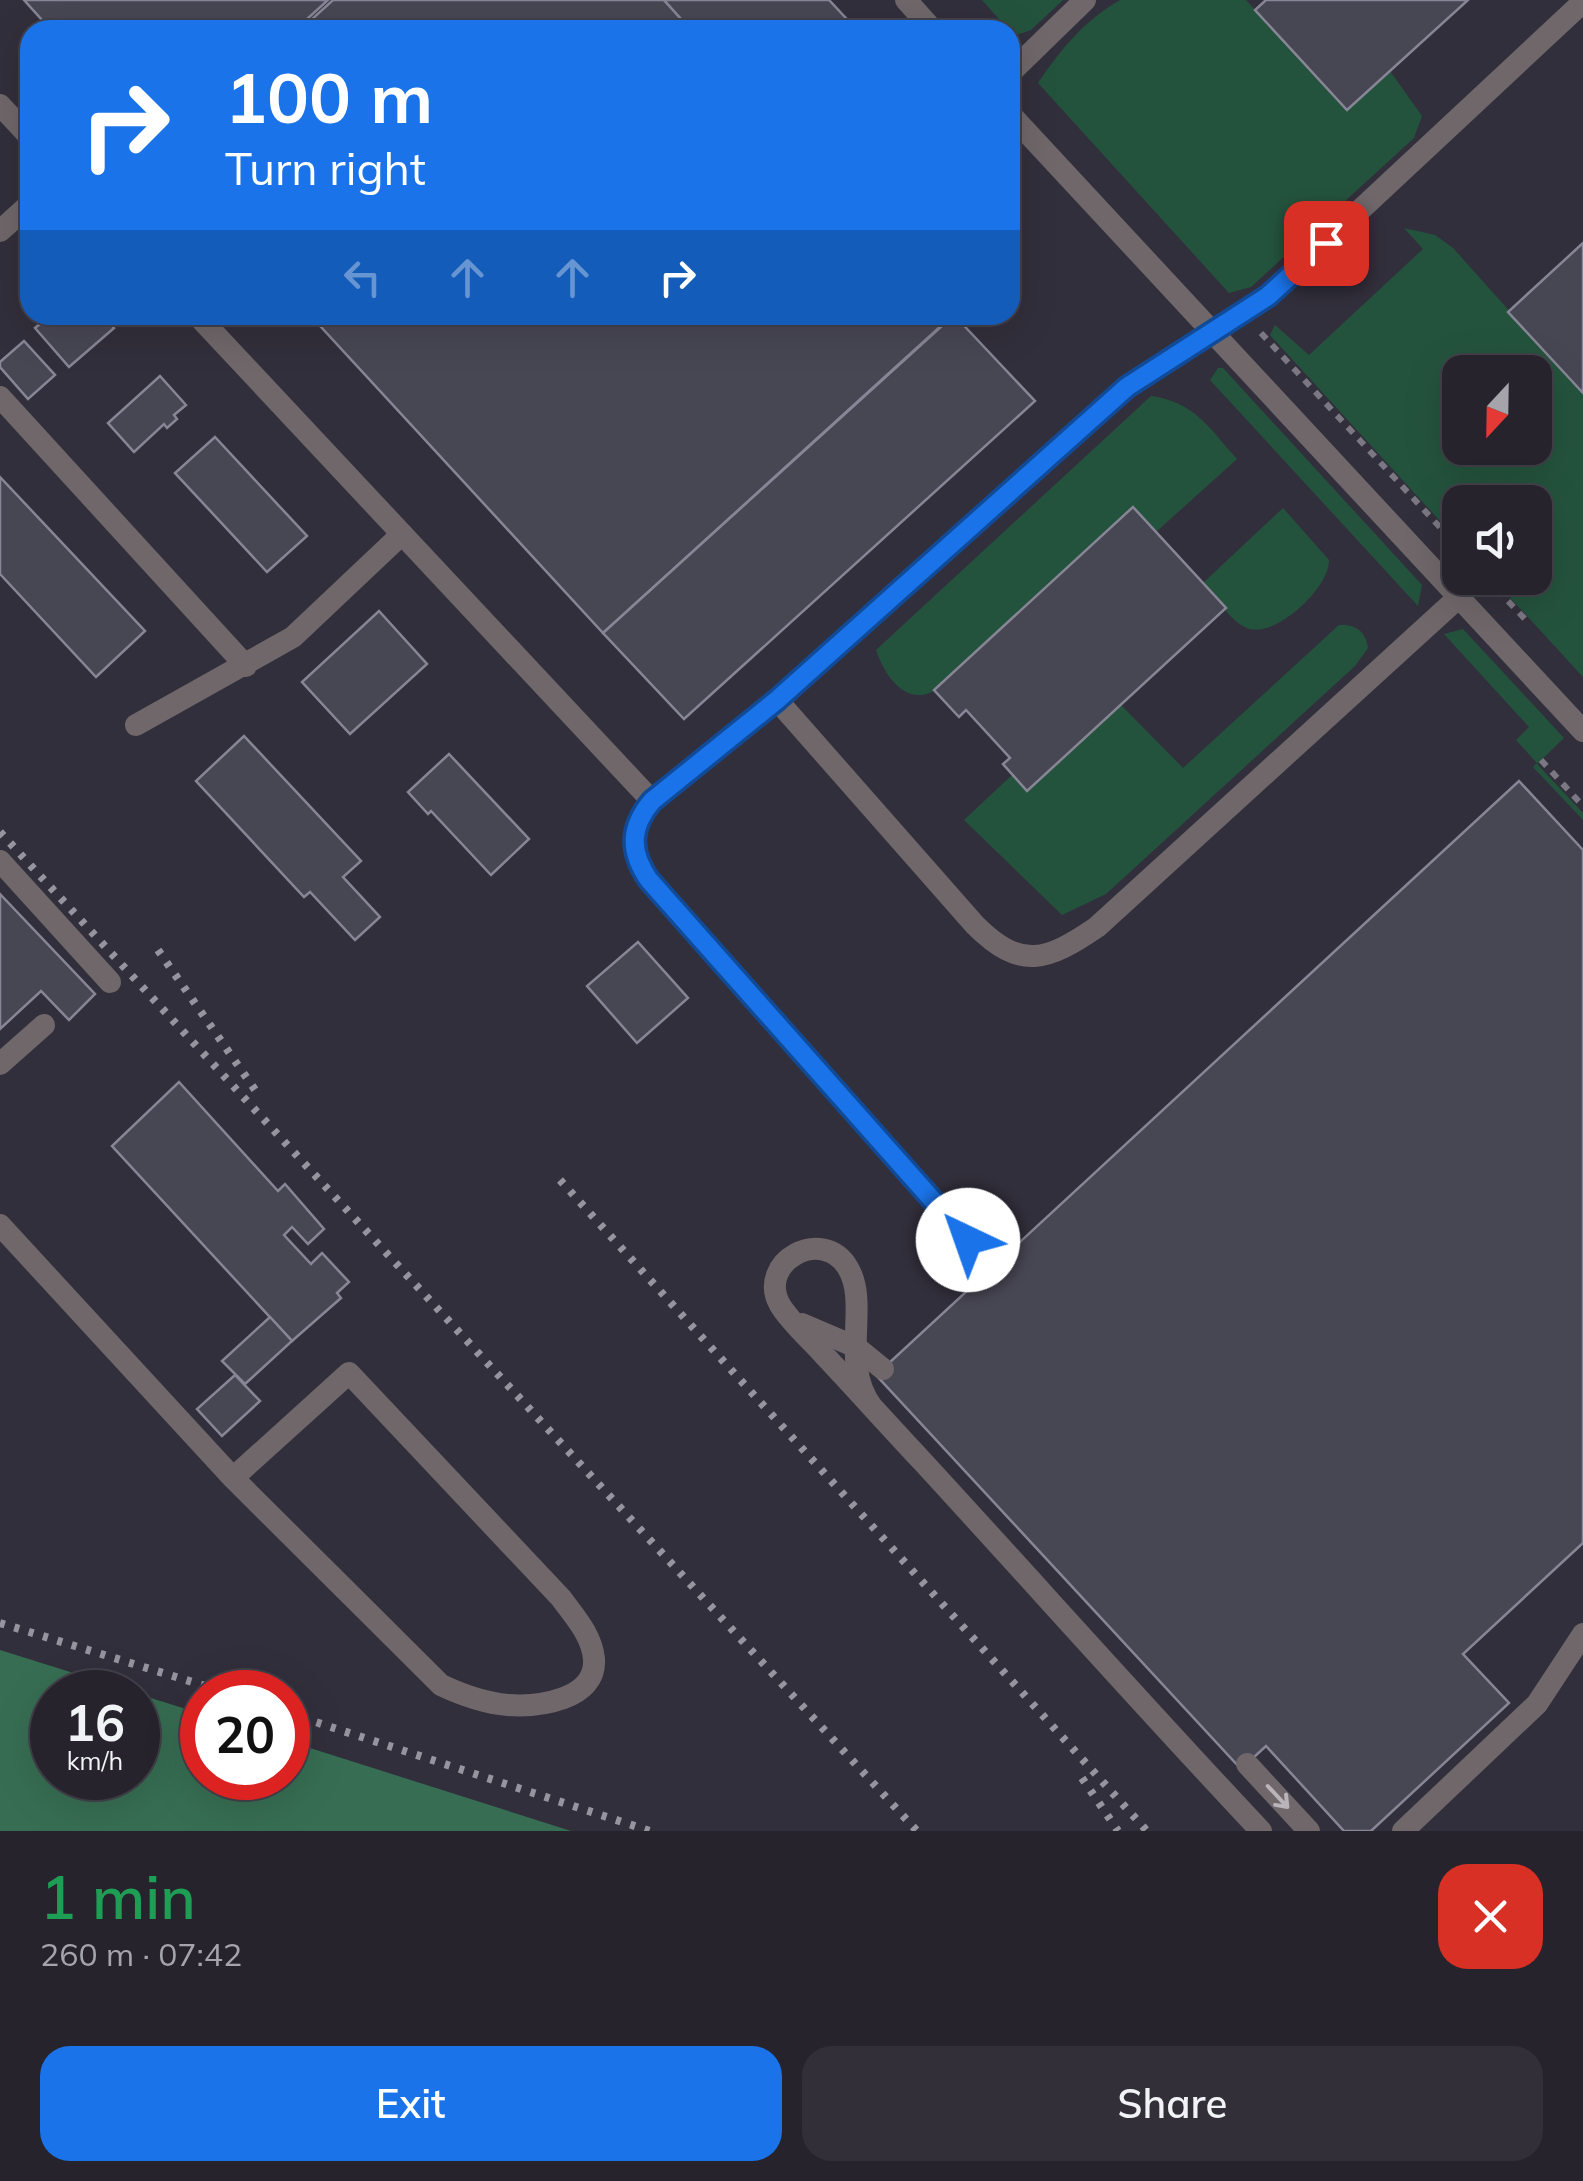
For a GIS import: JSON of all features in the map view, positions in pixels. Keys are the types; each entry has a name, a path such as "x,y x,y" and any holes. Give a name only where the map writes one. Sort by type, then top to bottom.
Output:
{"lane":[{"path":"906,0 924,20"},
{"path":"1020,62 1085,0"},
{"path":"968,1240 649,880 638,864 634,832 640,816 652,801 777,700 1127,387 1268,296 1583,2"},
{"path":"0,105 20,126"},
{"path":"1020,125 1583,731"},
{"path":"0,231 20,213"},
{"path":"205,325 652,801"},
{"path":"0,397 246,666"},
{"path":"136,725 293,638 402,534"},
{"path":"777,700 975,926 1010,953 1031,958 1053,954 1096,928 1459,597"},
{"path":"1,865 110,982"},
{"path":"0,1064 44,1025"},
{"path":"0,1225 234,1478 442,1686 485,1701 526,1704 566,1698 586,1683 594,1661 588,1639 560,1598 349,1373 234,1478"},
{"path":"872,1407 858,1382 851,1273 834,1253 822,1248 796,1252 779,1271 776,1296 872,1407 1261,1831"},
{"path":"796,1320 814,1326 838,1318 852,1298 854,1286"},
{"path":"796,1320 856,1347 883,1369"},
{"path":"1403,1831 1530,1712 1583,1634"},
{"path":"1247,1764 1309,1831"}],"path":[{"path":"1244,314 1442,529"},
{"path":"1540,760 1583,806"}],"green space":[{"path":"982,0 1063,0 1031,30 1020,34 1020,20 1000,20"},
{"path":"1120,0 1246,0 1347,110 1390,71 1422,116 1414,138 1251,287 1229,293 1038,83 1074,37"},
{"path":"1404,228 1435,235 1453,248 1549,355 1442,355 1442,465 1552,465 1552,358 1583,393 1583,677 1508,595 1552,595 1552,485 1442,485 1442,523 1270,335 1275,325 1309,355 1423,249"},
{"path":"1218,368 1223,368 1422,585 1418,606 1210,380"},
{"path":"1151,396 1190,410 1237,459 1156,532 1133,507 932,692 913,694 897,685 876,650"},
{"path":"1283,508 1329,560 1327,571 1311,596 1286,618 1272,626 1247,628 1229,614 1203,583"},
{"path":"1339,625 1359,630 1367,642 1368,648 1355,666 1106,894 1062,915 964,820 1012,775 1028,791 1121,705 1183,768"},
{"path":"1463,629 1564,738 1537,764 1583,813 1583,820 1533,767 1537,763 1516,740 1529,727 1444,634"},
{"path":"0,1650 64,1670 30,1670 30,1800 160,1800 160,1701 180,1707 180,1800 310,1800 310,1748 571,1831 0,1831"}],"building":[{"path":"24,0 328,0 306,20 42,20"},
{"path":"333,0 664,0 682,20 311,20"},
{"path":"664,0 829,0 848,20 682,20"},
{"path":"1266,0 1468,0 1347,110 1255,10"},
{"path":"1583,243 1583,393 1552,355 1508,312"},
{"path":"111,325 114,328 69,367 35,328"},
{"path":"319,325 942,325 603,633"},
{"path":"943,325 963,325 1035,401 684,719 603,633"},
{"path":"24,341 55,375 28,399 0,367 0,362"},
{"path":"160,376 186,405 174,415 177,419 167,428 164,424 134,452 108,423"},
{"path":"215,437 307,536 267,572 175,473"},
{"path":"0,477 145,631 96,677 0,574"},
{"path":"1133,507 1226,608 1027,791 1003,764 1010,758 966,710 959,717 934,690"},
{"path":"379,611 427,664 350,734 302,682"},
{"path":"244,736 361,861 343,877 380,917 355,940 310,892 304,897 196,781"},
{"path":"449,754 529,839 491,875 408,792"},
{"path":"1519,781 1583,850 1583,1543 1463,1654 1509,1703 1371,1831 1344,1831 1266,1746 1241,1769 876,1375"},
{"path":"0,894 95,994 69,1020 41,991 0,1029"},
{"path":"638,942 688,998 637,1043 587,986"},
{"path":"179,1082 278,1191 285,1184 324,1229 308,1244 292,1227 284,1235 311,1264 322,1253 349,1282 337,1293 341,1298 292,1341 112,1146"},
{"path":"270,1317 292,1341 245,1384 222,1361"},
{"path":"235,1375 260,1401 222,1436 197,1409"}],"railway":[{"path":"0,832 917,1831"},
{"path":"158,950 260,1097"},
{"path":"560,1180 1147,1831"},
{"path":"0,1623 180,1678"},
{"path":"310,1720 650,1831"},
{"path":"1082,1778 1118,1831"}],"route":[{"path":"968,1240 649,880 638,864 634,832 652,801 777,700 1127,387 1244,314 1326,243"}]}
